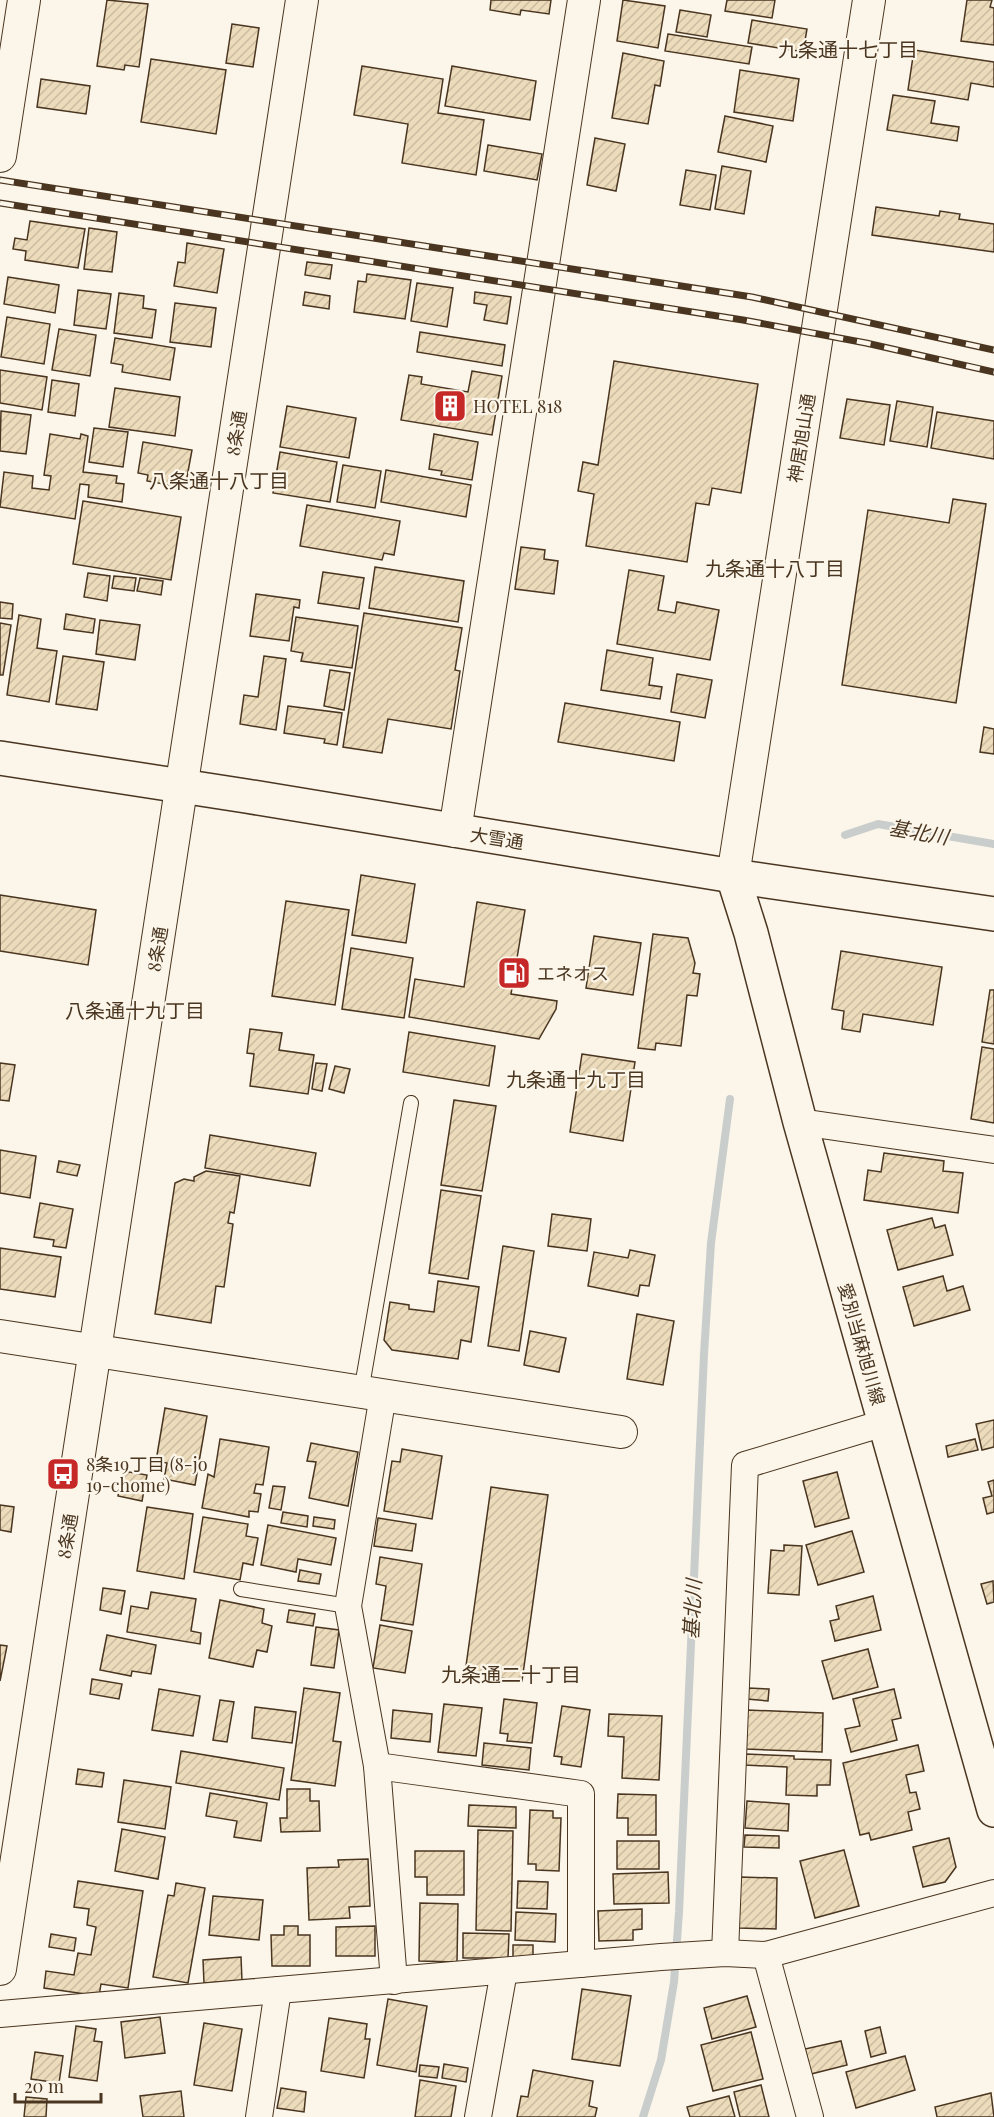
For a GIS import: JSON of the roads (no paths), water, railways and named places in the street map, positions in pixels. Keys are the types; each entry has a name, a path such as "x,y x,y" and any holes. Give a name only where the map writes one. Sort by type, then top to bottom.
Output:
{"main road":[{"name":"大雪通","path":"0,758 733,876 994,914"},
{"name":"愛別当麻旭川線","path":"733,876 751,933 800,1122 994,1810"}],"street":[{"path":"0,156 24,0"},
{"name":"8条通","path":"0,1969 3,1905 96,1350 302,0"},
{"path":"455,831 584,0"},
{"name":"神居旭山通","path":"733,876 869,0"},
{"path":"800,1122 994,1150"},
{"path":"0,1336 621,1432"},
{"path":"372,1394 348,1606 377,1766 394,1980"},
{"path":"725,1953 745,1465 884,1423"},
{"path":"377,1766 581,1794 581,1964"},
{"path":"0,2014 661,1957 725,1953 766,1955 994,1893"},
{"path":"766,1955 810,2117"},
{"path":"478,2117 504,1971"},
{"path":"259,2117 278,1990"}],"lane":[{"path":"372,1394 411,1103"},
{"path":"241,1589 348,1606"}],"waterway":[{"name":"基北川","path":"845,835 878,824 994,844"},
{"name":"基北川","path":"643,2117 661,2060 674,1982 711,1243 730,1099"}],"railway":[{"path":"0,180 752,297 994,350"},
{"path":"0,203 743,320 866,343 994,372"}],"place":[{"name":"HOTEL 818","path":"450,406"},
{"name":"エネオス","path":"514,973"},
{"name":"8条19丁目 (8-jo 19-chome)","path":"63,1474"}],"district":[{"name":"九条通十七丁目","path":"848,48"},
{"name":"八条通十八丁目","path":"219,479"},
{"name":"九条通十八丁目","path":"775,567"},
{"name":"八条通十九丁目","path":"135,1009"},
{"name":"九条通十九丁目","path":"576,1078"},
{"name":"九条通二十丁目","path":"511,1673"}]}
